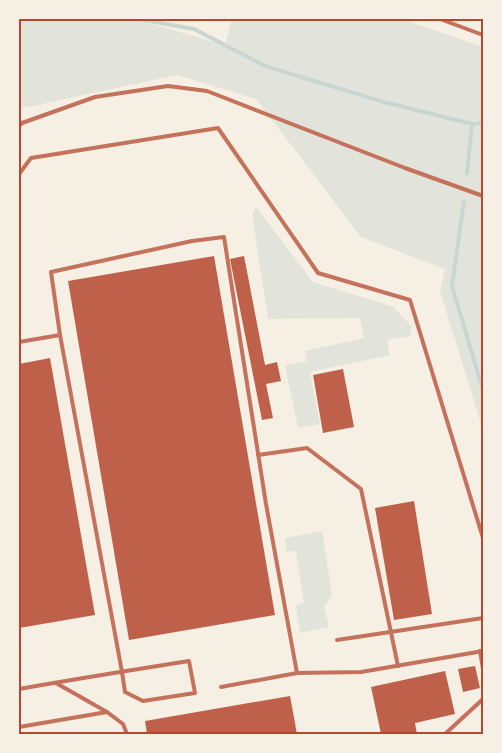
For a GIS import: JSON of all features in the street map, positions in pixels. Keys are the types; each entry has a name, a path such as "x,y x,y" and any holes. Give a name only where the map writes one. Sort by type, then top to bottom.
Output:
{"lane":[{"path":"440,19 483,35"},
{"path":"20,124 95,97 168,86 207,91 404,168 483,196"},
{"path":"19,174 31,158 218,128 318,273 410,300 483,538"},
{"path":"19,689 56,683 122,672 189,661 195,693 142,701 126,692 122,672 60,334 51,272 192,241 224,237 266,504 297,673"},
{"path":"19,342 60,334"},
{"path":"258,455 307,448 361,489 398,666"},
{"path":"337,640 483,618"},
{"path":"221,687 297,673 361,672 482,651 483,669"},
{"path":"56,683 107,712 123,724 128,734"},
{"path":"445,734 483,700"},
{"path":"19,727 107,712"}],"shaded area":[{"path":"19,19 134,19 225,45 232,19 402,19 483,47 483,430 440,291 445,269 361,237 256,99 177,75 19,109"},
{"path":"256,207 313,282 394,307 412,327 410,336 387,340 390,355 310,372 320,424 298,428 285,366 307,361 305,351 364,338 360,318 268,319 252,214"},
{"path":"322,531 332,595 324,607 329,627 300,633 296,606 304,603 296,551 287,552 285,538"}],"building":[{"path":"214,256 275,615 129,640 68,281"},
{"path":"244,256 265,365 277,362 281,381 266,384 273,418 262,420 230,259"},
{"path":"50,358 95,615 19,628 19,364"},
{"path":"343,369 354,427 323,433 313,375"},
{"path":"414,501 432,614 394,620 375,508"},
{"path":"475,666 480,688 463,692 458,669"},
{"path":"445,671 455,714 415,723 417,734 381,734 371,687"},
{"path":"290,696 297,734 147,734 145,721"}],"waterway":[{"path":"138,19 194,29 265,66 384,102 472,124"},
{"path":"467,173 472,124 483,123"},
{"path":"464,201 452,286 483,390"}]}
